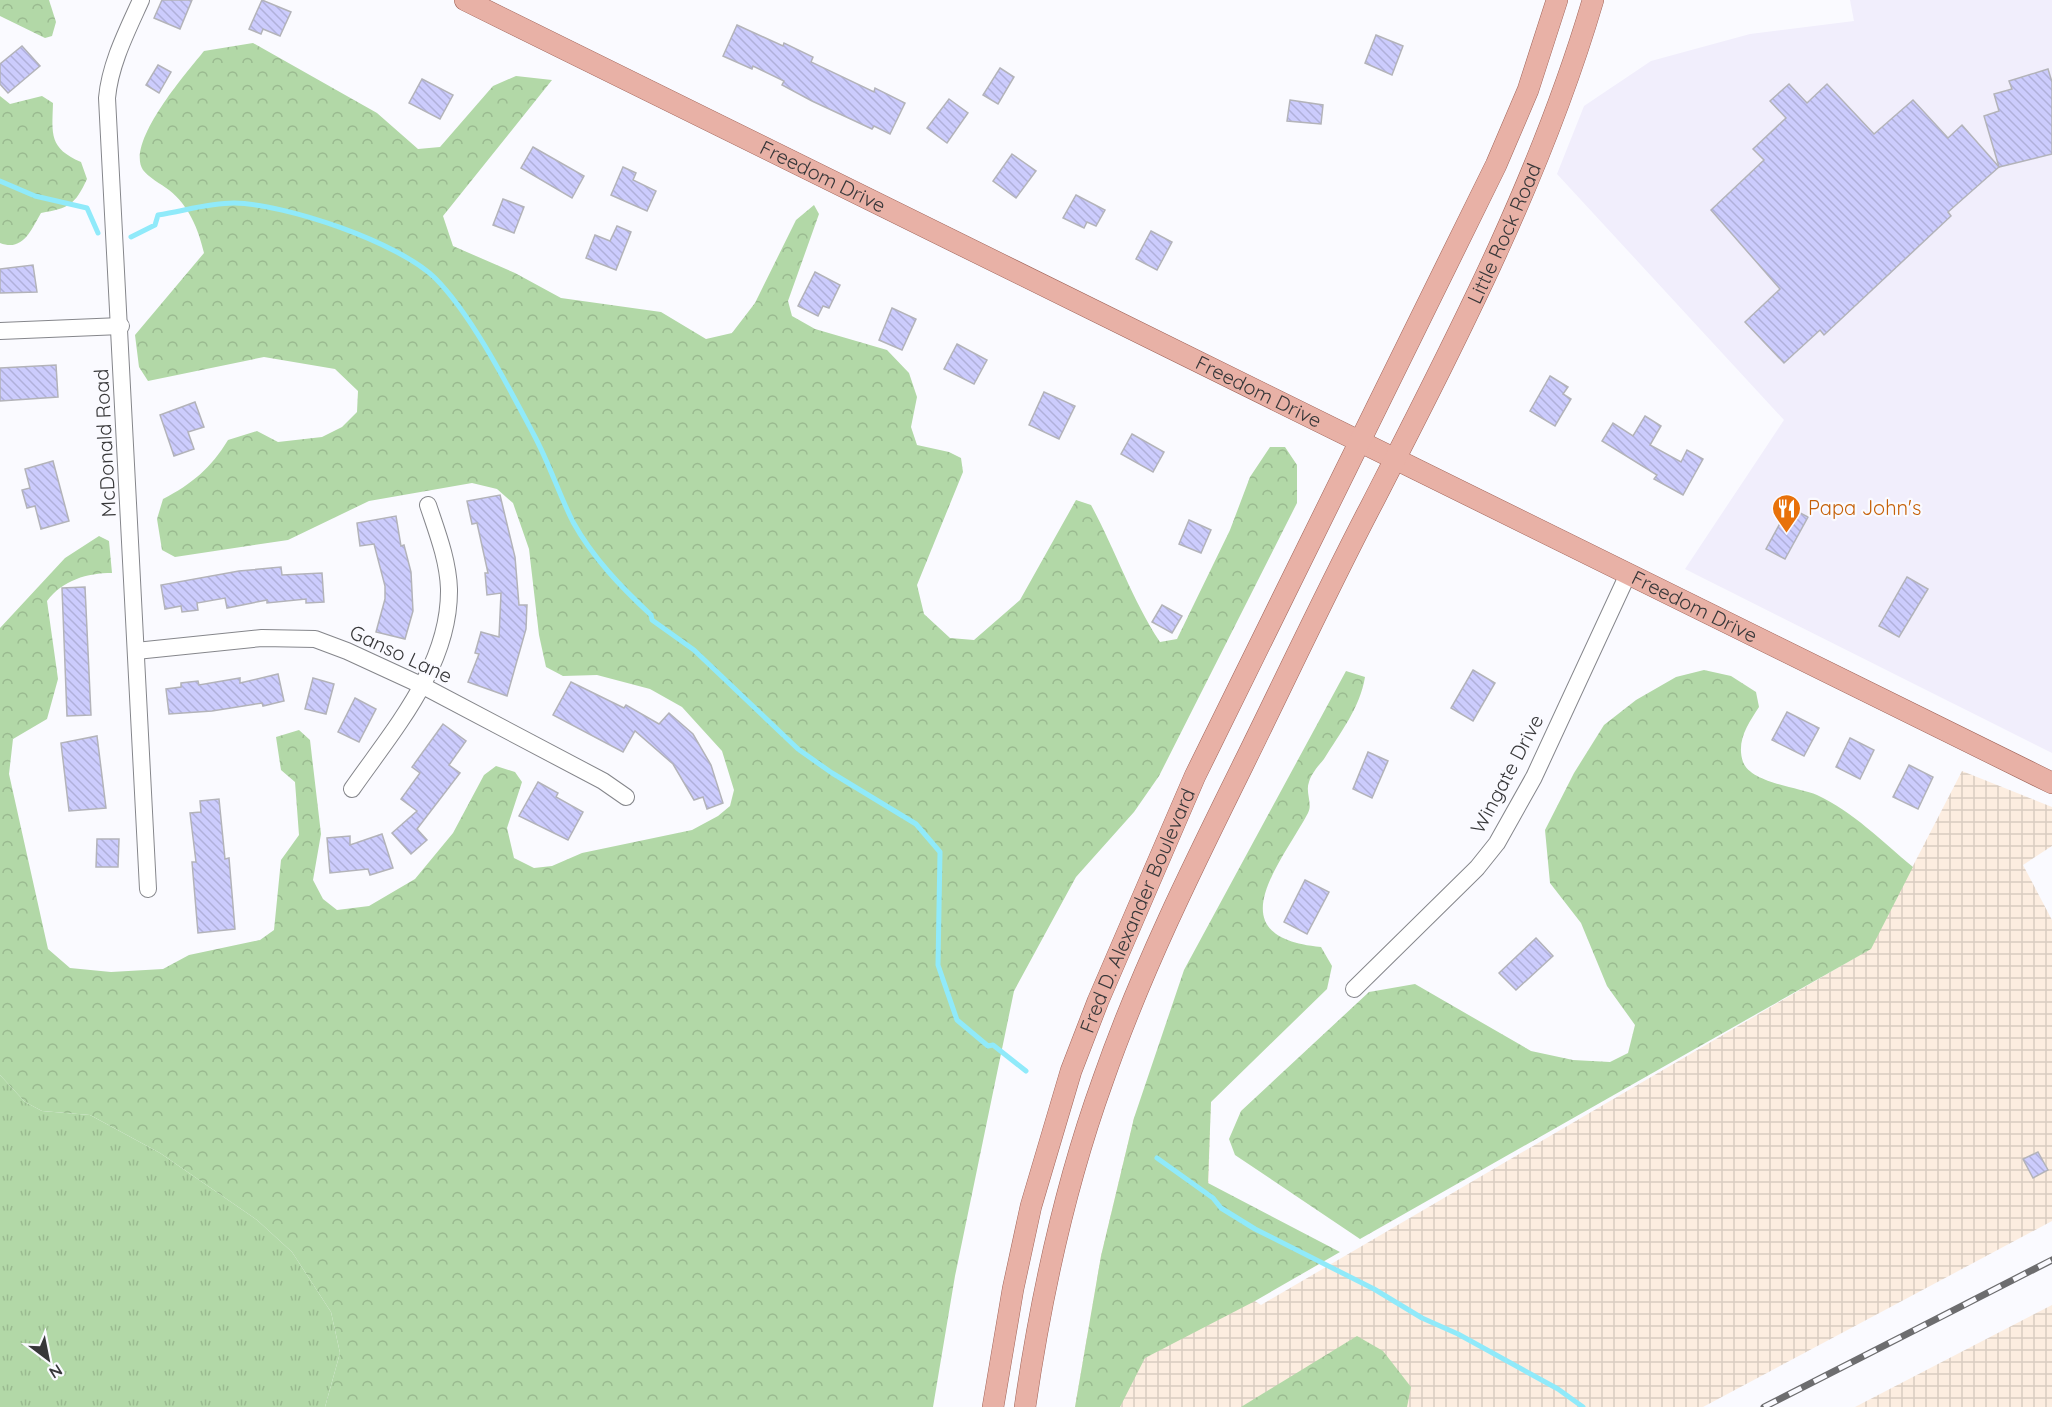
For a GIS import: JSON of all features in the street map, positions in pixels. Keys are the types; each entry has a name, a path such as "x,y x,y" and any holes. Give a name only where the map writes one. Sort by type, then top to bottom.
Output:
{"main road":[{"name":"Freedom Drive","path":"465,0 2052,783"},
{"name":"Little Rock Road","path":"1361,442 1496,165 1528,90 1557,0"},
{"name":"Little Rock Road","path":"1396,459 1461,329 1528,185 1560,100 1593,0"},
{"name":"Fred D. Alexander Boulevard","path":"993,1407 1013,1289 1032,1206 1071,1071 1098,1001 1195,776 1361,442"},
{"name":"Fred D. Alexander Boulevard","path":"1025,1407 1032,1357 1062,1215 1104,1076 1170,913 1396,459"}],"street":[{"name":"McDonald Road","path":"141,0 120,48 107,98 121,326 148,890"},
{"path":"0,331 121,326"},
{"path":"352,789 423,686 447,615 449,589 443,550 428,505"},
{"name":"Wingate Drive","path":"1354,989 1477,868 1497,843 1534,777 1628,573"},
{"name":"Ganso Lane","path":"136,651 262,638 315,639 423,686 603,781 626,797"}],"shaded area":[{"path":"1850,0 2052,0 2052,753 1685,569 1784,420 1557,174 1584,106 1651,61 1750,34 1854,21"},
{"path":"1962,771 2052,807 2052,846 2023,865 2052,920 2052,1221 1703,1407 1075,1407 1101,1256 1134,1118 1214,985 1206,1270 1261,1305 1870,949"},
{"path":"2052,1305 2052,1407 1855,1407"}],"green space":[{"path":"0,0 49,0 56,22 52,36 45,38 0,16"},
{"path":"253,43 377,113 418,149 440,147 493,86 516,76 552,80 443,216 453,246 515,273 561,298 661,312 706,339 732,333 755,303 796,220 814,205 819,214 788,301 792,316 815,329 887,350 909,373 917,397 911,427 917,445 949,452 961,458 963,472 917,585 924,614 950,638 974,640 1020,600 1076,500 1091,505 1141,609 1160,642 1177,639 1230,530 1250,477 1270,447 1285,447 1297,465 1297,503 1159,776 1134,812 1076,877 1014,991 955,1276 933,1407 325,1407 340,1353 331,1312 292,1252 257,1220 160,1153 90,1115 42,1111 25,1102 0,1075 0,628 65,558 99,536 109,541 112,573 94,574 76,579 60,588 47,601 58,679 47,719 13,739 9,774 48,949 70,968 111,972 163,969 189,955 260,940 274,930 281,860 299,835 295,782 281,770 276,737 299,730 310,740 321,834 313,880 323,899 337,910 369,906 415,879 453,833 484,775 496,766 515,772 522,782 507,828 514,858 534,868 552,866 582,853 692,830 718,816 730,806 734,790 722,751 682,707 650,689 597,675 563,676 546,667 539,635 529,549 513,503 497,489 472,483 369,501 288,540 175,557 162,550 157,519 163,499 200,474 215,459 228,440 257,431 278,442 322,437 342,427 357,412 358,391 335,369 264,357 148,381 139,367 135,335 204,253 196,226 182,203 143,170 140,158 143,143 160,108 204,51"},
{"path":"0,96 10,104 42,96 53,103 52,124 58,146 81,162 87,179 75,200 65,207 41,213 25,238 8,245 0,243"},
{"path":"1704,670 1731,676 1756,692 1759,707 1744,733 1741,747 1743,762 1748,769 1765,780 1809,792 1843,809 1913,867 1871,949 1360,1239 1235,1155 1229,1139 1241,1111 1369,992 1415,984 1531,1051 1573,1060 1610,1062 1628,1053 1635,1025 1607,986 1581,923 1550,883 1545,830 1574,773 1604,725 1636,700 1676,677"},
{"path":"1346,671 1365,677 1359,699 1349,720 1310,779 1308,813 1272,875 1265,895 1263,914 1270,929 1289,940 1321,947 1332,966 1327,989 1211,1102 1208,1183 1340,1252 1255,1301 1145,1358 1120,1407 1075,1407 1101,1256 1134,1118 1184,970"},
{"path":"0,1075 25,1102 42,1111 90,1115 160,1153 257,1220 292,1252 331,1312 340,1353 325,1407 0,1407"},
{"path":"1357,1336 1383,1351 1411,1387 1407,1407 1241,1407"}],"building":[{"path":"162,0 192,0 180,29 154,18"},
{"path":"262,0 291,12 280,36 263,29 261,34 249,29"},
{"path":"737,25 783,46 784,43 813,57 811,62 874,92 875,88 905,103 890,134 874,126 872,129 812,101 782,85 784,81 753,66 752,69 723,56"},
{"path":"1376,35 1403,46 1392,75 1365,63"},
{"path":"22,46 40,66 8,93 0,84 0,64"},
{"path":"158,65 171,72 159,93 146,85"},
{"path":"1000,68 1014,77 998,104 983,95"},
{"path":"2048,69 2052,82 2052,154 1999,167 1984,116 1999,111 1994,94 2012,89 2009,81"},
{"path":"422,79 453,95 440,119 409,103"},
{"path":"1789,84 1807,103 1827,84 1874,134 1913,100 1948,138 1962,125 1999,167 1948,212 1951,216 1824,335 1820,330 1784,363 1745,322 1780,289 1711,210 1764,160 1753,149 1786,118 1770,101"},
{"path":"949,99 968,113 947,143 927,128"},
{"path":"1290,100 1323,105 1321,124 1287,121"},
{"path":"533,147 584,176 572,198 521,168"},
{"path":"1012,154 1036,171 1016,198 993,181"},
{"path":"623,167 636,173 633,180 656,191 647,211 611,195"},
{"path":"1076,195 1105,210 1096,226 1087,222 1084,228 1063,218"},
{"path":"503,199 524,207 514,233 493,225"},
{"path":"617,226 631,232 616,270 586,258 595,235 610,241"},
{"path":"1151,231 1172,242 1157,270 1136,259"},
{"path":"33,265 37,292 0,293 0,269"},
{"path":"815,272 840,285 829,308 823,306 818,316 798,306"},
{"path":"892,308 916,319 902,350 879,340"},
{"path":"957,344 987,360 974,384 944,369"},
{"path":"56,365 58,397 0,401 0,368"},
{"path":"1550,376 1568,387 1563,394 1571,399 1555,426 1530,411"},
{"path":"1044,392 1075,406 1059,439 1029,425"},
{"path":"195,402 204,427 188,432 194,449 174,456 160,415"},
{"path":"1645,416 1661,426 1650,445 1681,462 1687,450 1703,459 1683,495 1654,479 1657,475 1602,441 1613,423 1633,436"},
{"path":"1132,434 1164,452 1153,472 1121,454"},
{"path":"53,461 69,521 41,529 35,506 27,508 22,490 30,488 25,469"},
{"path":"500,495 515,557 519,605 527,605 526,629 507,696 468,682 479,654 475,653 481,632 499,637 501,593 487,595 485,573 488,573 477,523 472,524 467,501"},
{"name":"Papa John's","path":"1789,507 1808,517 1785,559 1766,549"},
{"path":"396,516 401,546 404,545 411,572 413,611 405,639 376,632 385,599 385,586 374,544 360,546 357,523"},
{"path":"1189,520 1211,530 1201,553 1179,544"},
{"path":"281,567 282,575 322,573 324,602 306,603 306,599 267,603 267,600 227,608 225,598 197,603 198,610 182,612 181,606 165,609 161,585 239,571"},
{"path":"1907,577 1928,589 1899,637 1879,626"},
{"path":"85,587 91,715 67,716 62,588"},
{"path":"1162,605 1182,616 1172,633 1152,622"},
{"path":"1473,670 1495,683 1473,721 1451,708"},
{"path":"278,674 284,701 263,706 262,703 212,711 169,714 166,689 181,687 181,683 198,681 199,685 240,678 240,683"},
{"path":"313,678 334,684 326,714 305,709"},
{"path":"571,682 624,708 626,705 659,724 669,713 693,734 711,765 723,803 707,809 703,797 694,800 673,764 635,731 623,752 553,715"},
{"path":"355,698 376,709 359,742 338,732"},
{"path":"1787,712 1819,728 1804,756 1772,740"},
{"path":"443,724 466,741 449,765 460,773 417,829 427,840 411,854 392,833 417,811 401,799 420,773 412,767"},
{"path":"97,736 106,808 69,811 61,743"},
{"path":"1850,738 1874,750 1860,779 1836,767"},
{"path":"1368,752 1388,761 1372,798 1353,789"},
{"path":"1909,765 1933,777 1918,809 1893,797"},
{"path":"538,782 558,793 556,797 583,812 568,840 519,816"},
{"path":"219,799 225,859 229,858 235,929 198,933 192,862 196,862 190,813 201,812 200,801"},
{"path":"382,834 393,868 370,875 368,869 330,873 327,838 350,836 350,845"},
{"path":"97,839 119,839 118,867 96,867"},
{"path":"1305,880 1329,892 1307,934 1284,922"},
{"path":"1536,938 1553,956 1516,990 1499,973"},
{"path":"2038,1152 2048,1170 2033,1178 2023,1159"}],"waterway":[{"path":"0,181 35,196 87,208 98,233"},
{"path":"131,237 155,225 158,215 215,204 256,205 340,227 395,251 418,264 435,278 463,312 489,353 539,446 573,522 589,548 608,572 651,615 652,620 694,650 798,749 832,773 916,824 940,852 938,965 957,1020 988,1046 993,1045 1026,1071"},
{"path":"1157,1158 1213,1198 1221,1208 1255,1229 1374,1289 1422,1318 1458,1334 1558,1389 1583,1407"}],"railway":[{"path":"1764,1407 2052,1260"}],"place":[{"name":"Papa John's","path":"1787,534"}]}
